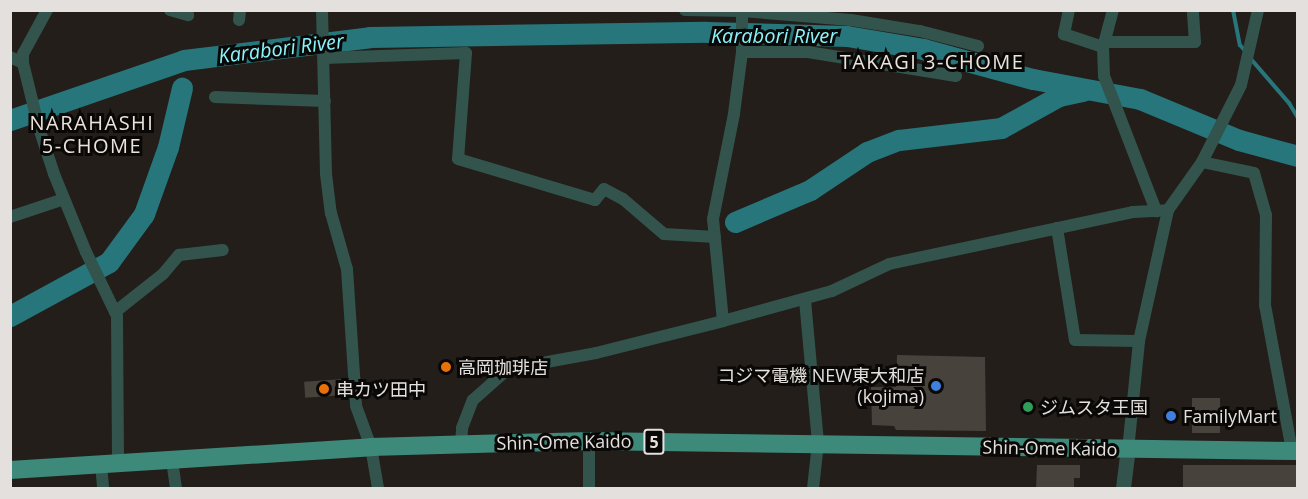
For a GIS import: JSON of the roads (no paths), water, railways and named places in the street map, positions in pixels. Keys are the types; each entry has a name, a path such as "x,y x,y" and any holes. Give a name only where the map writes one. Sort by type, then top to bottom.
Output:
{"main road":[{"name":"Shin-Ome Kaido","path":"10,470 371,447 589,441 1294,451"}],"street":[{"path":"47,10 23,54 23,63 37,122 64,199 91,264 115,312 118,346 109,464 103,489"},
{"path":"170,10 188,15"},
{"path":"685,10 742,14 776,11 872,17 978,46"},
{"path":"1069,10 1064,34 1104,44 1195,42 1193,10"},
{"path":"1113,10 1104,44 1104,76 1121,123 1162,210"},
{"path":"1123,489 1139,341 1162,210 1202,162 1229,111 1247,70 1258,10"},
{"path":"723,321 713,219 734,114 742,50 742,14"},
{"path":"322,16 326,174 331,213 347,269 356,406 371,447 378,489"},
{"path":"742,50 808,52 956,76"},
{"path":"324,56 466,53 458,159 594,200 604,189 623,199 664,234 715,237"},
{"path":"10,57 23,63"},
{"path":"215,97 325,101"},
{"path":"1202,162 1254,173 1266,215 1265,305 1294,451"},
{"path":"10,217 64,199"},
{"path":"461,444 462,428 473,400 508,369 596,353 805,300 832,291 888,264 1133,212 1162,210"},
{"path":"1057,228 1075,340 1139,341"},
{"path":"115,312 163,274 179,255 223,250"},
{"path":"805,300 818,443 813,489"},
{"path":"589,441 589,489"},
{"path":"172,460 176,489"}],"waterway":[{"path":"1233,10 1240,45 1246,52"},
{"name":"Karabori River","path":"10,120 184,60 370,37 707,32 847,36 923,49 1033,79 1140,99 1239,140 1298,156"},
{"path":"1250,58 1289,103 1298,118"},
{"name":"Karabori River","path":"10,316 109,262 144,214 168,147 182,88"},
{"name":"Karabori River","path":"735,222 810,190 867,152 899,140 1001,128 1059,96 1083,91"}],"place":[{"name":"高岡珈琲店","path":"446,367"},
{"name":"コジマ電機 NEW東大和店 (kojima)","path":"936,386"},
{"name":"串カツ田中","path":"324,389"},
{"name":"ジムスタ王国","path":"1028,407"},
{"name":"FamilyMart","path":"1171,416"}],"district":[{"name":"TAKAGI 3-CHOME","path":"932,61"},
{"name":"NARAHASHI 5-CHOME","path":"92,134"}]}
